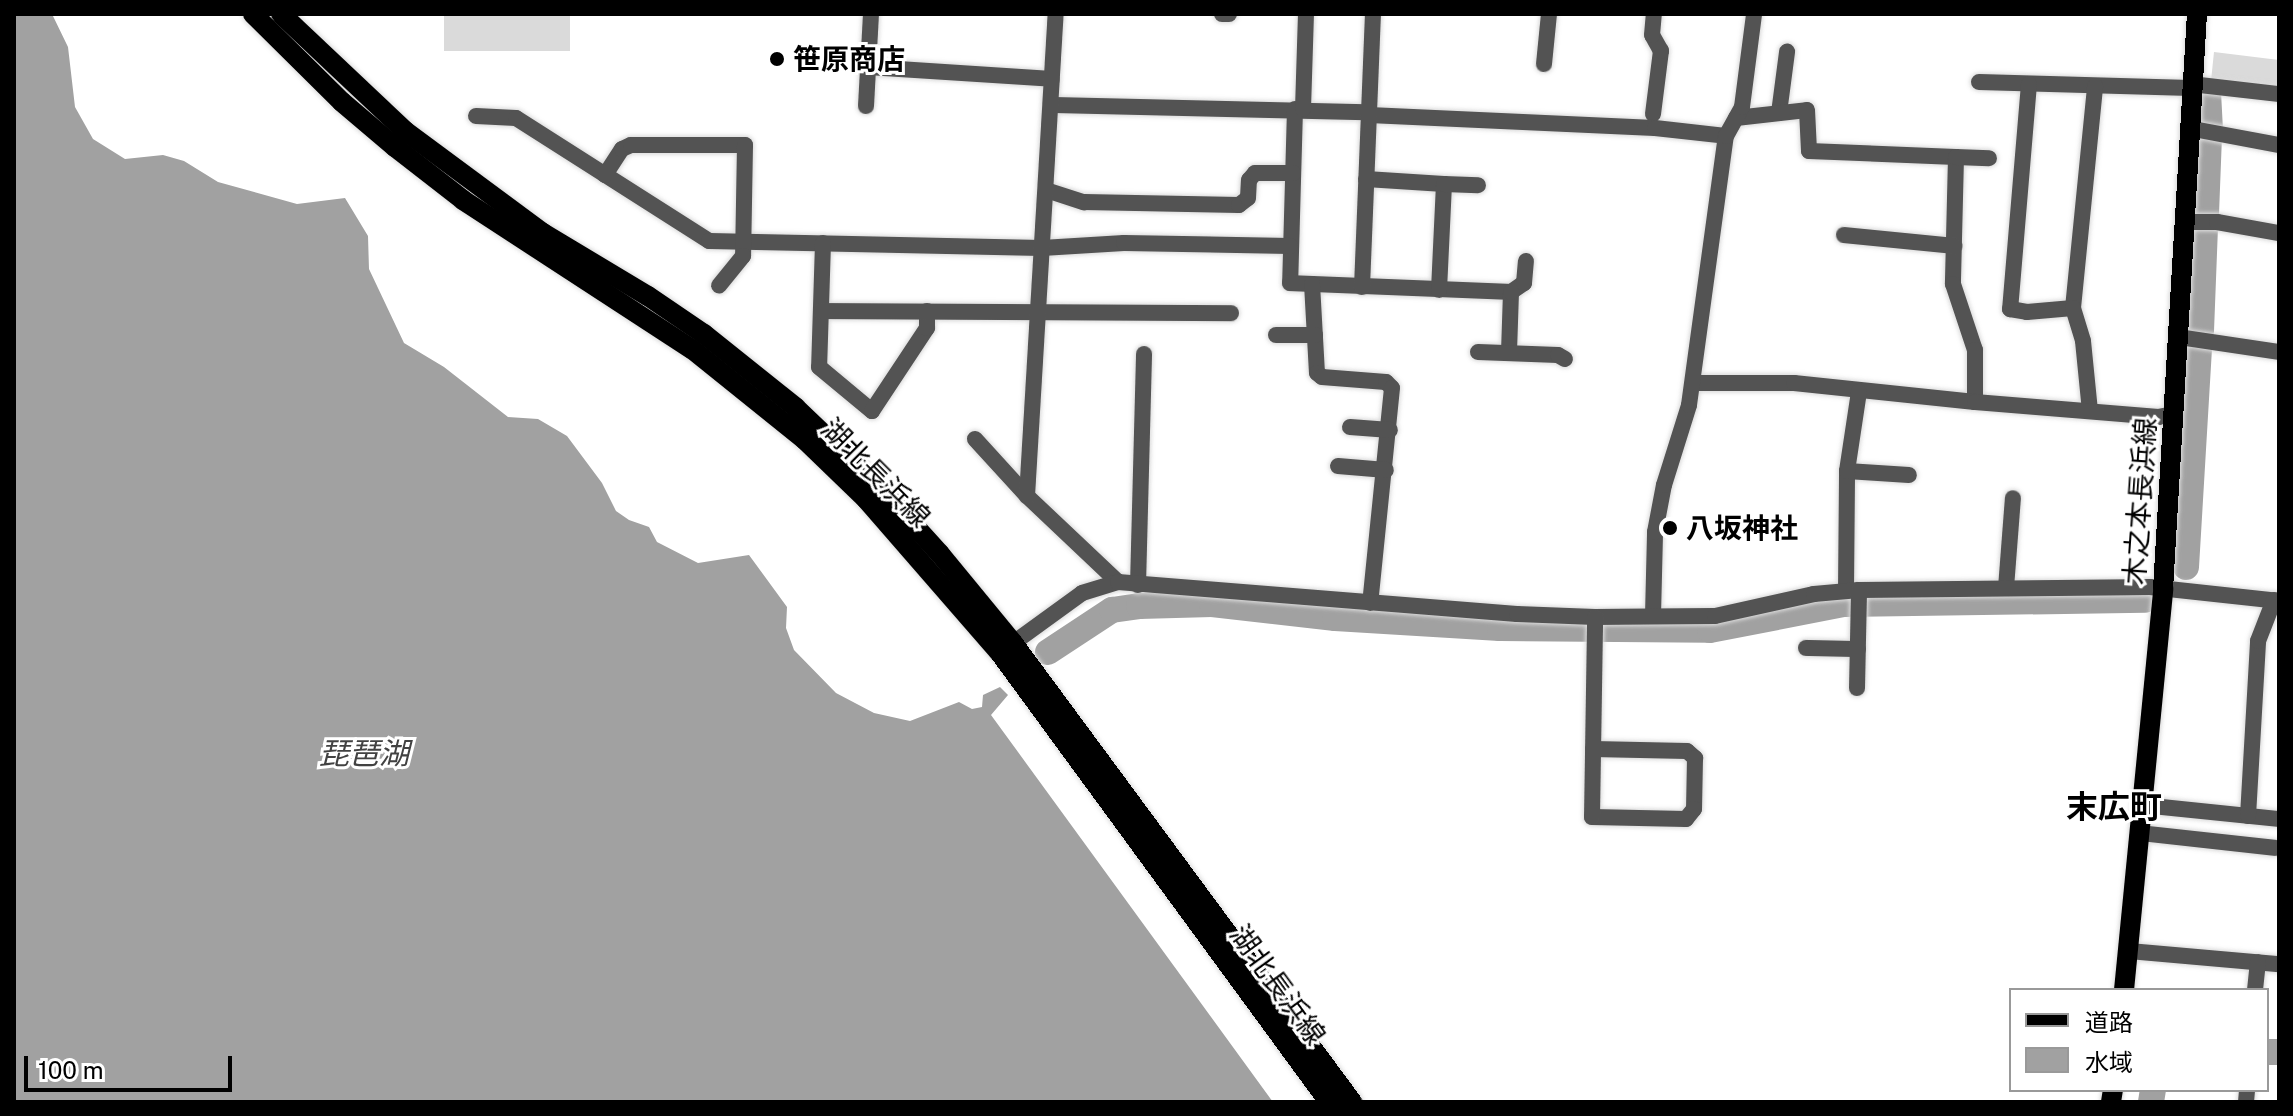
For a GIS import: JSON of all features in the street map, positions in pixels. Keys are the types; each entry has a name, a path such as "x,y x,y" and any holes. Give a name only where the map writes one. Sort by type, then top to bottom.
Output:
{"main road":[{"name":"湖北長浜線","path":"253,14 342,102 440,182 524,241 692,349 805,440 909,545 1006,648 1329,1102"},
{"name":"湖北長浜線","path":"281,14 371,101 446,163 543,233 648,296 704,334 795,407 893,502 1352,1102"},
{"name":"木之本長浜線","path":"2124,988 2163,589 2197,14"}],"street":[{"path":"866,106 871,14"},
{"path":"1027,496 1056,14 1047,14"},
{"path":"1222,14 1229,14"},
{"path":"1306,14 1293,173 1290,283 1511,292 1524,283 1526,261"},
{"path":"1362,287 1373,14"},
{"path":"1544,64 1549,14"},
{"path":"1653,114 1661,51 1652,35 1654,14"},
{"path":"1653,616 1655,532 1693,383 1700,307 1726,136 1742,107 1754,14"},
{"path":"1779,113 1787,52"},
{"path":"868,67 1052,79"},
{"path":"1979,82 2191,86 2279,94"},
{"path":"2029,84 2010,309 2027,312 2073,308"},
{"path":"2090,411 2083,341 2073,308 2095,86"},
{"path":"1051,105 1299,109 1655,128 1726,136"},
{"path":"1736,118 1807,110 1809,151 1989,158"},
{"path":"476,116 516,118 703,239 1042,248 1124,243 1290,246"},
{"path":"2188,128 2279,145"},
{"path":"605,175 622,149 631,145 745,145 743,256 719,286"},
{"path":"1956,157 1953,284 1975,350 1975,402"},
{"path":"1046,190 1084,202 1239,205 1248,198 1249,180 1255,173 1293,173"},
{"path":"1366,179 1478,185"},
{"path":"1439,290 1444,184"},
{"path":"2184,222 2217,222 2279,233"},
{"path":"1844,235 1954,246"},
{"path":"823,243 819,367 872,411 927,328 927,311"},
{"path":"1312,284 1314,367 1320,376 1391,386 1390,430 1370,603"},
{"path":"1509,352 1511,292"},
{"path":"821,311 1231,313"},
{"path":"1276,335 1315,335"},
{"path":"2179,337 2279,352"},
{"path":"1478,352 1558,355 1565,359"},
{"path":"1138,585 1144,354"},
{"path":"1693,383 1794,383 1859,392 2158,417 2174,414"},
{"path":"1857,688 1856,596 1847,471 1859,392"},
{"path":"1350,427 1390,430"},
{"path":"975,439 1027,496 1118,582"},
{"path":"1338,466 1386,470"},
{"path":"1847,471 1909,475"},
{"path":"2006,588 2013,498"},
{"path":"1006,648 1082,593 1118,582 1595,625 1653,616 1731,614 1814,594 1856,596 2006,588 2163,589 2277,600 2258,641 2248,816"},
{"path":"1593,749 1687,751 1695,758 1694,809 1686,819 1592,817 1593,749 1595,625"},
{"path":"1806,648 1858,649"},
{"path":"2143,805 2279,819"},
{"path":"2140,833 2275,848"},
{"path":"2129,951 2279,964"},
{"path":"2255,988 2258,962"}],"shaded area":[{"path":"444,14 570,14 570,51 444,51"},
{"path":"2214,52 2279,60 2279,86 2211,81"}],"water":[{"name":"琵琶湖","path":"14,14 52,14 68,47 75,107 93,139 125,159 163,155 184,161 218,182 297,204 345,198 368,236 369,269 404,343 444,367 508,417 538,419 567,436 602,483 616,511 629,520 649,527 657,542 698,563 749,555 787,607 786,628 794,650 836,693 874,713 910,721 959,702 972,709 982,707 983,695 1000,687 1008,695 991,715 1273,1102 14,1102"}],"waterway":[{"path":"2208,92 2210,126"},
{"path":"2206,214 2209,137"},
{"path":"2201,331 2205,229"},
{"path":"2186,567 2199,346"},
{"path":"1048,652 1112,610 1139,606 1212,604 1335,618 1500,628 1710,630 1844,604 2145,600"},
{"path":"2269,1052 2279,1052"},
{"path":"2151,1102 2153,1092"}],"place":[{"name":"笹原商店","path":"777,59"},
{"name":"八坂神社","path":"1670,528"}],"district":[{"name":"末広町","path":"2114,807"}]}
